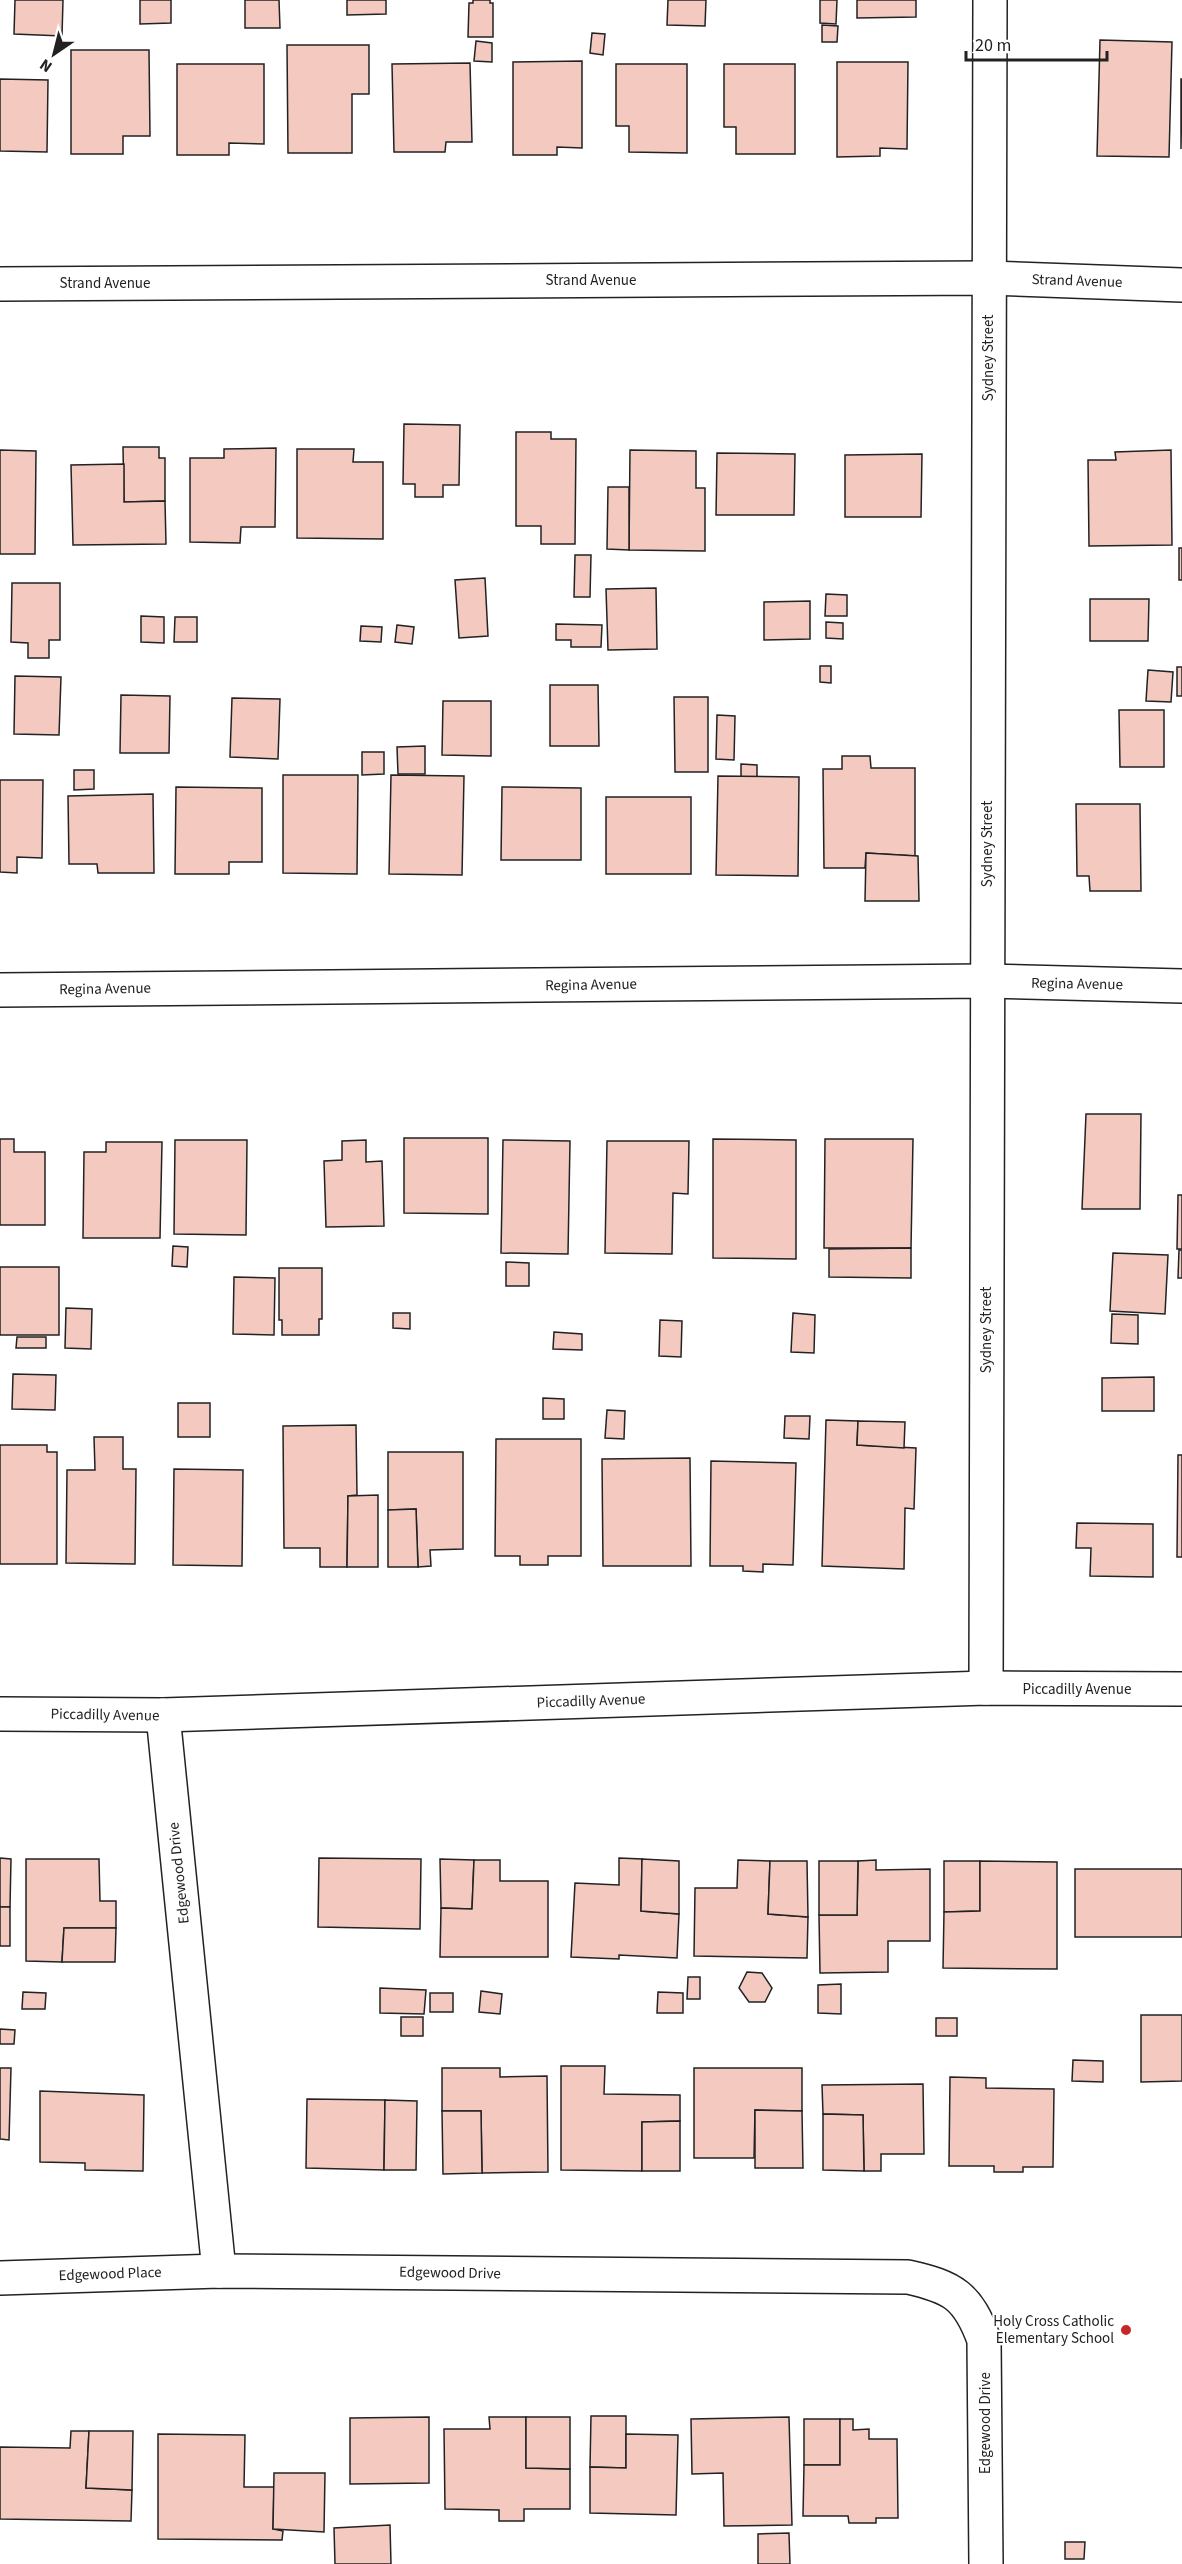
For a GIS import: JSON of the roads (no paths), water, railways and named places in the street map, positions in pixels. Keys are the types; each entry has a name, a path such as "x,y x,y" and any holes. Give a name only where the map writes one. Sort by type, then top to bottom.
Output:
{"street":[{"name":"Sydney Street","path":"986,1688 990,0"},
{"name":"Strand Avenue","path":"0,284 988,278 1182,285"},
{"name":"Regina Avenue","path":"0,990 986,981 1182,986"},
{"name":"Piccadilly Avenue","path":"0,1714 163,1715 986,1688 1182,1689"},
{"name":"Edgewood Drive","path":"163,1715 219,2271 908,2277 935,2283 957,2295 974,2314 984,2340 986,2564"},
{"name":"Edgewood Place","path":"0,2278 219,2271"}],"place":[{"name":"Holy Cross Catholic Elementary School","path":"1126,2330"}]}
